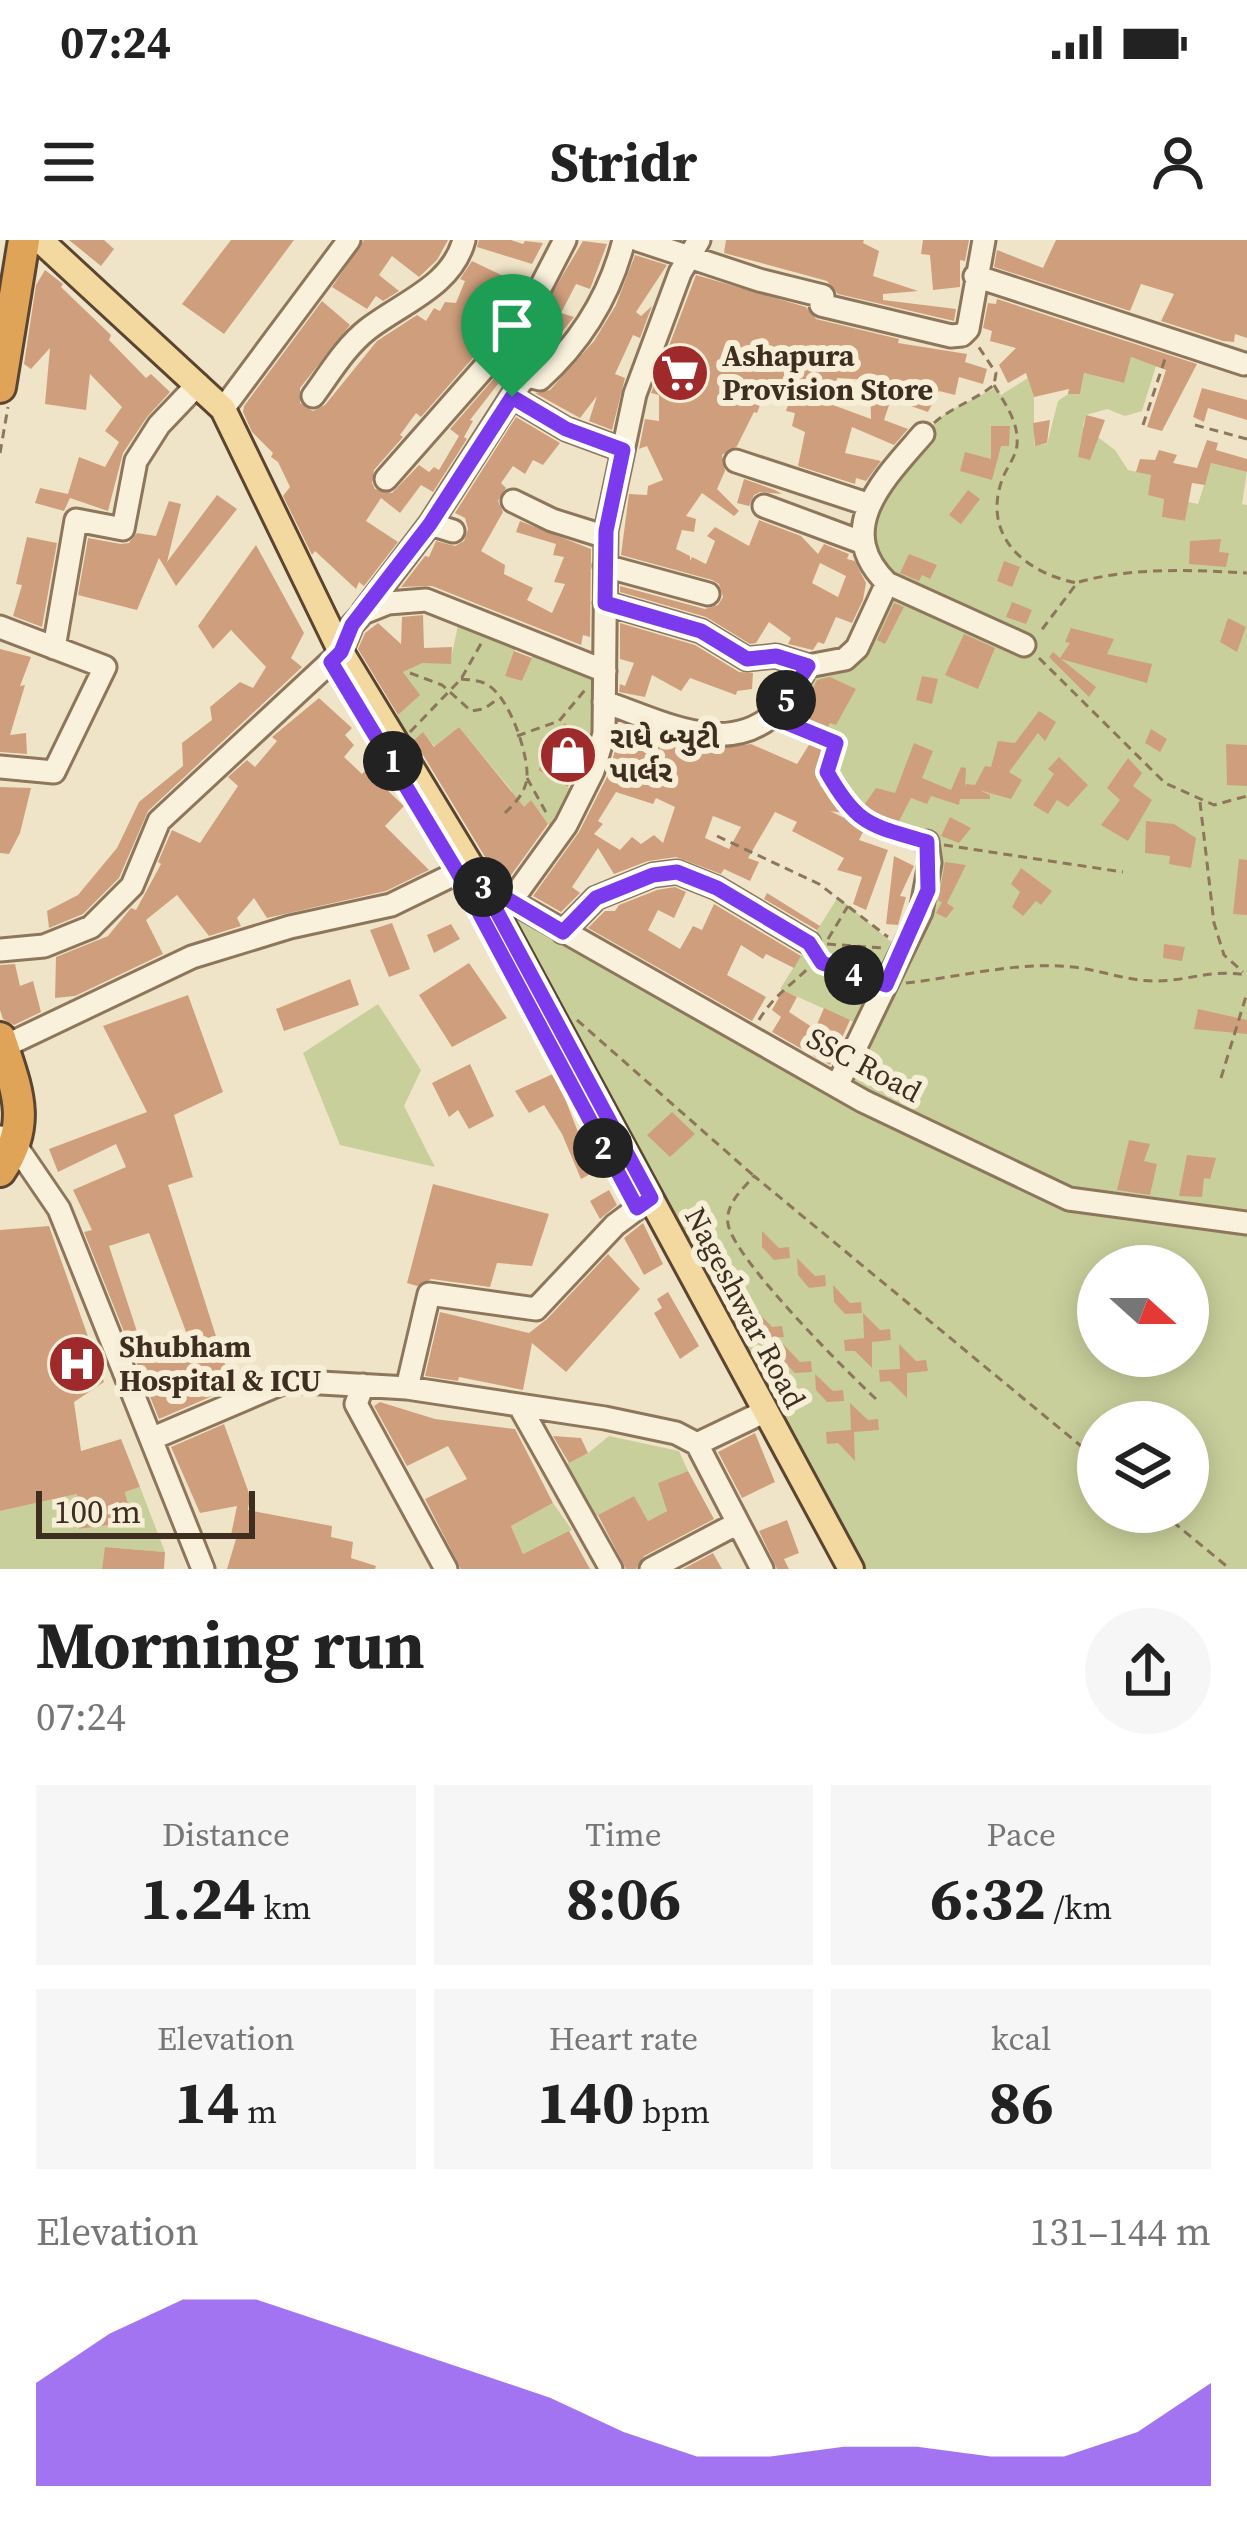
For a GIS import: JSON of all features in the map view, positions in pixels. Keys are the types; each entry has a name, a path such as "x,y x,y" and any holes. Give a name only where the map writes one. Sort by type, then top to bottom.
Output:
{"highway":[{"path":"0,387 24,240"},
{"path":"2,1042 20,1099 5,1151"}],"main road":[{"name":"Nageshwar Road","path":"40,240 223,409 341,652 476,875 851,1569"}],"street":[{"path":"223,409 236,382 332,240"},
{"path":"223,409 349,240"},
{"path":"313,396 368,329 450,271 464,240"},
{"path":"386,478 505,344 566,240"},
{"path":"0,950 44,946 92,927 132,886 159,821 341,652 352,625 430,524 512,397 528,376 540,379 560,361 584,332 602,301 624,240"},
{"path":"638,240 694,248 759,280 824,296 821,305 951,336 968,329 984,240"},
{"path":"511,901 566,825 593,771 604,734 600,669 606,537 635,394 694,248"},
{"path":"975,276 1244,364"},
{"path":"54,647 76,520 123,529 136,461 159,425 198,384"},
{"path":"512,397 566,429 623,450"},
{"path":"923,434 886,476 860,531 871,568 886,584 1024,645"},
{"path":"736,461 870,506"},
{"path":"513,501 552,520 606,537"},
{"path":"764,506 861,542"},
{"path":"430,524 454,531"},
{"path":"605,566 708,594"},
{"path":"605,603 701,631 747,659 776,656 808,666 845,658 856,648 886,584"},
{"path":"363,613 388,603 426,600 600,669"},
{"path":"0,627 105,667 54,772 0,767"},
{"path":"604,703 708,736 741,731 782,706 808,666"},
{"path":"837,1086 928,890 927,842"},
{"path":"563,932 596,898 653,875 677,872 717,888 818,948"},
{"path":"2,1042 192,957 290,927 391,905 476,875"},
{"name":"SSC Road","path":"476,875 563,932 837,1086 1069,1199 1247,1223"},
{"path":"5,1151 59,1209 203,1569"},
{"path":"407,1388 428,1294 536,1309 615,1225 651,1198"},
{"path":"151,1439 287,1381 407,1388 676,1433 697,1444 762,1569"},
{"path":"363,1385 356,1404 446,1569"},
{"path":"519,1405 611,1569"},
{"path":"697,1444 766,1411"},
{"path":"651,1569 738,1523"}],"path":[{"path":"968,329 996,373 994,386 1015,420 1017,448 995,508 1002,539 1026,563 1077,583 1107,574 1147,571 1247,573"},
{"path":"1143,425 1171,340"},
{"path":"923,434 946,412 994,386"},
{"path":"1195,425 1247,439"},
{"path":"1077,583 1045,628 1024,645 1165,783 1200,800 1224,805 1247,796"},
{"path":"403,738 451,691 492,625"},
{"path":"517,736 559,721 600,669"},
{"path":"410,673 451,691 471,711 484,709 500,697"},
{"path":"460,679 490,686 500,697 541,808 552,821 566,825"},
{"path":"770,716 836,743 827,772 844,803 870,826 927,842 1123,872"},
{"path":"506,813 519,799 526,776"},
{"path":"1200,800 1214,923 1224,956 1247,974"},
{"path":"717,836 819,884 902,951"},
{"path":"749,1037 772,999 805,973 848,904"},
{"path":"818,948 832,968 886,985 1022,968 1072,967 1128,980 1162,981 1223,971 1247,974"},
{"path":"818,948 902,951"},
{"path":"1221,1078 1247,993"},
{"path":"568,1012 754,1176 1077,1443"},
{"path":"754,1176 730,1206 728,1227 747,1259 876,1399"},
{"path":"1186,1533 1230,1569"}],"green space":[{"path":"1131,357 1156,366 1142,411 1125,416 1107,409 1086,415 1083,426 1115,450 1128,470 1152,475 1164,499 1163,517 1185,521 1188,502 1198,504 1211,463 1247,472 1242,504 1247,505 1247,1223 1213,1220 1247,1234 1247,1569 851,1569 481,884 837,1085 865,1027 780,989 838,897 901,950 927,843 879,827 857,813 827,772 836,743 770,716 808,666 845,659 886,584 861,531 923,434 947,412 995,388 1001,395 1028,378 1034,397 1034,445 1047,444 1058,401 1080,393 1084,373 1123,383"},
{"path":"460,616 518,642 506,676 522,681 535,650 597,671 598,740 564,723 538,769 572,790 555,833 531,801 511,820 512,791 459,727 435,747 423,733 411,742 397,716 419,695 403,672 410,668 408,662 450,663"},
{"path":"378,1004 421,1070 404,1106 435,1167 340,1145 303,1053"},
{"path":"609,1436 679,1451 688,1471 659,1483 667,1511 648,1521 634,1496 587,1521 558,1468"},
{"path":"140,1487 165,1552 106,1547 102,1569 0,1569 0,1511 77,1494 79,1529 131,1522 125,1492"},
{"path":"553,1503 572,1530 523,1554 511,1526"}],"building":[{"path":"69,240 104,240 114,249 101,266"},
{"path":"231,240 294,240 224,334 182,304"},
{"path":"364,240 448,240 437,260 419,277 392,256 379,275 399,291 383,301 376,296 367,309 332,287"},
{"path":"479,240 543,243 532,264 477,247"},
{"path":"726,240 864,240 879,251 873,276 918,291 883,294 883,300 956,309 954,321 838,294 827,281 724,253"},
{"path":"923,240 969,240 965,261 960,260 960,287 933,290 930,255 921,254"},
{"path":"1056,240 1247,240 1247,338 1235,334 1234,342 1223,341 1161,321 1174,294 1141,284 1130,311 994,267 997,250 1043,268"},
{"path":"583,241 607,244 590,289 576,284 561,313 574,317 542,357 552,340 539,331 470,420 467,439 433,492 421,485 400,513 381,498 366,521 398,542 364,586 359,582 356,589 315,551 312,555 283,496 290,487 273,453 252,432 244,406 322,301 350,325 300,388 300,403 313,411 325,405 377,341 417,315 426,321 434,308 440,311 445,302 456,303 465,281 460,279 472,261 524,286 493,335 421,417 416,413 403,437 374,470 375,489 392,493 419,465 429,472 434,467 439,470 459,436 450,429 517,352"},
{"path":"635,255 667,265 636,312 641,316 652,306 640,338 633,335 615,374 625,378 612,430 589,421 597,396 580,418 535,393 550,390 594,341 616,305"},
{"path":"45,270 111,335 109,340 146,378 151,374 170,392 123,453 108,511 70,498 64,511 35,503 40,488 68,494 79,457 105,467 119,442 105,431 122,407 90,374 86,410 45,404 50,348 31,369 24,364 36,285"},
{"path":"696,275 806,307 816,319 899,339 898,343 967,354 965,362 987,369 983,384 959,377 955,395 939,391 928,412 891,399 884,420 908,429 894,445 852,427 845,453 881,461 866,481 856,478 855,484 798,466 805,432 792,426 795,413 786,411 793,388 769,382 737,446 722,455 725,471 717,489 739,511 734,516 702,493 686,516 696,519 694,532 682,530 676,549 690,556 690,561 692,557 706,564 715,541 707,536 715,527 749,546 759,520 801,536 818,554 824,544 849,554 847,559 855,561 866,583 863,600 852,623 836,617 824,644 818,642 813,650 788,644 791,638 769,622 756,643 750,644 706,617 620,592 620,586 705,609 718,605 723,597 719,584 712,580 621,555 629,494 647,495 648,486 663,480 647,446 639,449 645,419 659,421 659,395 651,393","holes":["837,378 870,380 871,419 833,405","820,563 846,576 838,597 812,583"]},
{"path":"997,299 1197,364 1162,431 1147,427 1166,370 1131,357 1124,383 1084,373 1080,394 1068,394 1069,389 1034,397 1026,373 1008,383 999,365 1016,348 990,341 992,331 983,328 988,303 996,304"},
{"path":"1202,388 1247,400 1247,420 1208,408 1204,422 1193,417"},
{"path":"1086,415 1105,420 1090,460 1078,457"},
{"path":"516,417 560,443 543,465 533,460 525,474 513,466 501,483 506,488 498,501 503,512 481,551 505,565 504,574 533,588 527,600 552,613 565,584 554,582 564,557 553,555 556,544 516,532 520,521 591,549 590,637 583,635 581,645 432,586 401,587 425,556 429,557 436,541 455,546 464,541 465,518 455,513"},
{"path":"1050,420 1047,443 1035,446 1033,423"},
{"path":"991,426 1010,426 1009,446 1001,446 992,480 960,471 965,452 991,459"},
{"path":"1207,440 1218,443 1216,450 1247,459 1247,472 1211,463 1205,485 1192,483 1185,521 1162,517 1164,499 1148,495 1151,475 1136,472 1140,459 1155,460 1159,450 1177,455 1173,463 1197,468"},
{"path":"744,479 782,494 760,492 749,506 737,503"},
{"path":"968,490 980,499 961,524 949,515"},
{"path":"217,495 237,509 176,586 159,558 137,610 78,595 88,538 121,544 129,543 137,533 156,536 169,501 181,504 167,562"},
{"path":"27,537 57,543 42,627 13,616"},
{"path":"1221,539 1219,552 1229,553 1226,567 1189,564 1190,541"},
{"path":"256,545 304,633 291,658 302,667 148,811 119,878 83,914 49,928 47,911 78,895 117,848 139,802 183,766 182,743 212,720 210,707 240,682 253,688 266,667 231,630 213,649 198,626"},
{"path":"909,554 937,565 930,579 922,575 919,581 900,573"},
{"path":"1004,561 1020,567 1012,587 997,581"},
{"path":"1012,602 1032,610 1026,624 1006,617"},
{"path":"894,603 904,607 885,644 877,640"},
{"path":"423,615 424,648 452,647 451,664 422,663 403,672 420,695 398,715 358,649 365,633 378,623 401,644 402,617"},
{"path":"1228,618 1246,627 1237,652 1220,642"},
{"path":"620,623 695,645 739,672 753,673 752,689 736,695 690,678 681,691 652,675 645,697 619,692 634,663 620,659"},
{"path":"1071,628 1114,639 1107,654 1152,664 1147,683 1061,659 1096,687 1089,697 1049,657 1053,652 1060,658 1070,643 1065,642"},
{"path":"964,634 995,648 978,689 945,675"},
{"path":"0,649 31,657 10,735 26,733 27,754 0,752"},
{"path":"514,651 532,658 522,681 505,676"},
{"path":"922,676 938,679 932,704 916,700"},
{"path":"830,677 856,689 836,725 830,723 824,735 796,722 817,680"},
{"path":"319,698 352,728 345,735 354,745 344,757 362,774 366,770 404,806 385,826 429,870 386,891 267,918 254,898 237,918 241,926 209,936 177,895 146,920 163,954 75,996 55,998 56,957 108,936 131,908 136,910 161,864 172,830 200,843 238,786 228,777 247,760 255,767 277,741 272,737"},
{"path":"1039,711 1056,722 1045,741 1038,733 1009,772 1022,780 1011,799 979,790 990,799 960,799 959,805 931,796 927,804 911,798 899,821 857,815 876,788 895,793 914,743 933,751 922,778 951,790 961,767 966,768 965,788 975,785 985,766 991,767 998,741 1015,743"},
{"name":"રાધે બ્યુટી પાર્લર","path":"564,723 588,735 568,787 538,770"},
{"path":"623,725 709,753 751,744 797,764 812,740 830,748 817,775 824,779 820,785 850,814 830,811 865,828 859,840 888,850 866,910 853,904 862,877 837,870 844,858 792,831 797,822 775,812 748,858 759,862 750,881 676,857 614,874 598,848 572,887 580,893 561,912 533,896 579,832 607,777","holes":["616,792 653,804 656,798 675,807 663,843 654,835 641,844 632,837 620,850 594,834","713,816 741,827 729,849 705,838"]},
{"path":"459,727 524,807 531,800 548,824 507,881 496,875 414,740 423,732 434,747"},
{"path":"1151,729 1167,739 1160,752 1145,743"},
{"path":"1226,744 1247,745 1247,786 1227,785"},
{"path":"1059,757 1088,785 1068,807 1057,800 1048,814 1033,805 1054,774 1048,769"},
{"path":"1128,758 1142,773 1133,786 1152,800 1128,841 1101,825 1120,800 1107,788"},
{"path":"0,787 31,788 20,833 9,854 0,853"},
{"path":"950,817 971,828 959,843 941,836"},
{"path":"1146,821 1174,824 1196,838 1191,868 1169,864 1170,856 1145,853"},
{"path":"894,856 914,866 900,896 906,897 898,925 886,924"},
{"path":"1239,859 1247,860 1247,915 1233,914"},
{"path":"945,862 966,865 947,903 954,908 946,918 936,913 942,902 938,901"},
{"path":"1021,868 1052,891 1023,916 1012,907 1020,892 1011,884"},
{"path":"675,887 686,892 674,918 658,910 648,930 680,949 693,926 702,930 714,904 801,956 794,968 766,954 763,959 741,945 727,975 766,997 752,1021 588,928 605,911"},
{"path":"767,893 820,926 817,930 764,899"},
{"path":"392,923 410,969 389,977 370,930"},
{"path":"451,924 460,939 434,953 427,935"},
{"path":"1164,944 1185,947 1182,961 1163,958"},
{"path":"469,963 507,1018 452,1047 419,995"},
{"path":"15,964 20,986 33,981 41,1012 14,1025 3,1019 0,1010 0,965"},
{"path":"350,979 359,1005 284,1031 276,1009"},
{"path":"783,990 797,997 789,1012 815,1029 824,1008 850,1020 830,1065 772,1032 781,1017 772,1010"},
{"path":"188,995 223,1092 174,1115 193,1177 168,1185 227,1371 233,1368 238,1385 159,1419 84,1232 92,1230 73,1190 126,1167 116,1144 58,1172 49,1149 147,1112 103,1026","holes":["149,1233 191,1345 146,1359 109,1246"]},
{"path":"1198,1009 1247,1020 1247,1034 1194,1029"},
{"path":"470,1064 494,1116 469,1129 458,1110 449,1117 432,1083"},
{"path":"555,1073 578,1132 584,1129 602,1168 581,1179 544,1105 529,1113 515,1091"},
{"path":"672,1112 695,1134 670,1157 647,1135"},
{"path":"1129,1140 1150,1144 1144,1161 1157,1164 1150,1195 1117,1190"},
{"path":"1187,1155 1216,1158 1210,1179 1204,1178 1202,1197 1179,1196"},
{"path":"433,1184 549,1214 532,1266 497,1263 490,1287 431,1279 417,1286 407,1283"},
{"path":"609,1190 617,1205 600,1219 590,1201"},
{"path":"643,1223 663,1264 644,1275 624,1238"},
{"path":"49,1226 104,1382 74,1402 81,1451 121,1439 140,1487 125,1492 132,1522 79,1529 77,1494 0,1511 0,1230"},
{"path":"762,1231 779,1248 789,1247 790,1258 774,1260 762,1247"},
{"path":"608,1254 640,1289 566,1372 532,1343 523,1390 459,1377 458,1381 425,1376 440,1312 529,1333"},
{"path":"797,1258 815,1276 825,1275 826,1286 809,1288 798,1275"},
{"path":"833,1285 850,1303 861,1302 862,1313 845,1314 834,1302"},
{"path":"668,1292 699,1346 680,1359 654,1313 662,1308 657,1299"},
{"path":"755,1309 772,1327 782,1326 784,1337 746,1340 744,1330 757,1329"},
{"path":"863,1313 880,1330 890,1329 891,1340 872,1342 872,1368 855,1351 845,1351 844,1340 864,1338"},
{"path":"783,1344 800,1362 811,1361 812,1372 795,1373 783,1361"},
{"path":"899,1344 916,1361 926,1360 928,1371 907,1373 907,1398 890,1381 880,1382 879,1370 900,1369"},
{"path":"815,1374 833,1391 843,1390 844,1401 827,1402 816,1390"},
{"path":"380,1402 435,1419 515,1429 553,1503 511,1526 523,1554 569,1531 590,1569 461,1569 425,1499 467,1479 448,1446 407,1466 374,1406"},
{"path":"850,1403 868,1420 878,1419 879,1430 854,1432 855,1461 838,1443 827,1444 826,1432 851,1430"},
{"path":"224,1424 250,1496 248,1510 332,1526 331,1537 353,1542 351,1558 375,1569 227,1569 236,1539 231,1535 237,1506 200,1513 171,1447"},
{"path":"755,1433 775,1482 742,1498 718,1452"},
{"path":"553,1436 581,1438 588,1453 569,1463"},
{"path":"688,1471 714,1519 644,1556 636,1569 626,1569 598,1515 634,1496 648,1521 667,1511 658,1483"},
{"path":"787,1520 799,1553 784,1559 789,1569 777,1569 759,1531"},
{"path":"105,1547 165,1552 164,1569 102,1569"},
{"path":"713,1553 722,1569 683,1569"}],"place":[{"name":"Ashapura Provision Store","path":"680,373"},
{"name":"રાધે બ્યુટી પાર્લર","path":"568,755"},
{"name":"Shubham Hospital & ICU","path":"77,1364"}],"route":[{"path":"512,397 566,429 623,450 606,531 605,603 701,631 747,659 790,657 808,666 770,716 836,743 827,772 844,803 870,826 927,842 928,890 886,985 822,963 809,943 717,888 677,872 653,875 596,898 563,932 482,884 651,1198 637,1208 458,873 331,662 341,652 352,625 430,524 512,397"}]}
